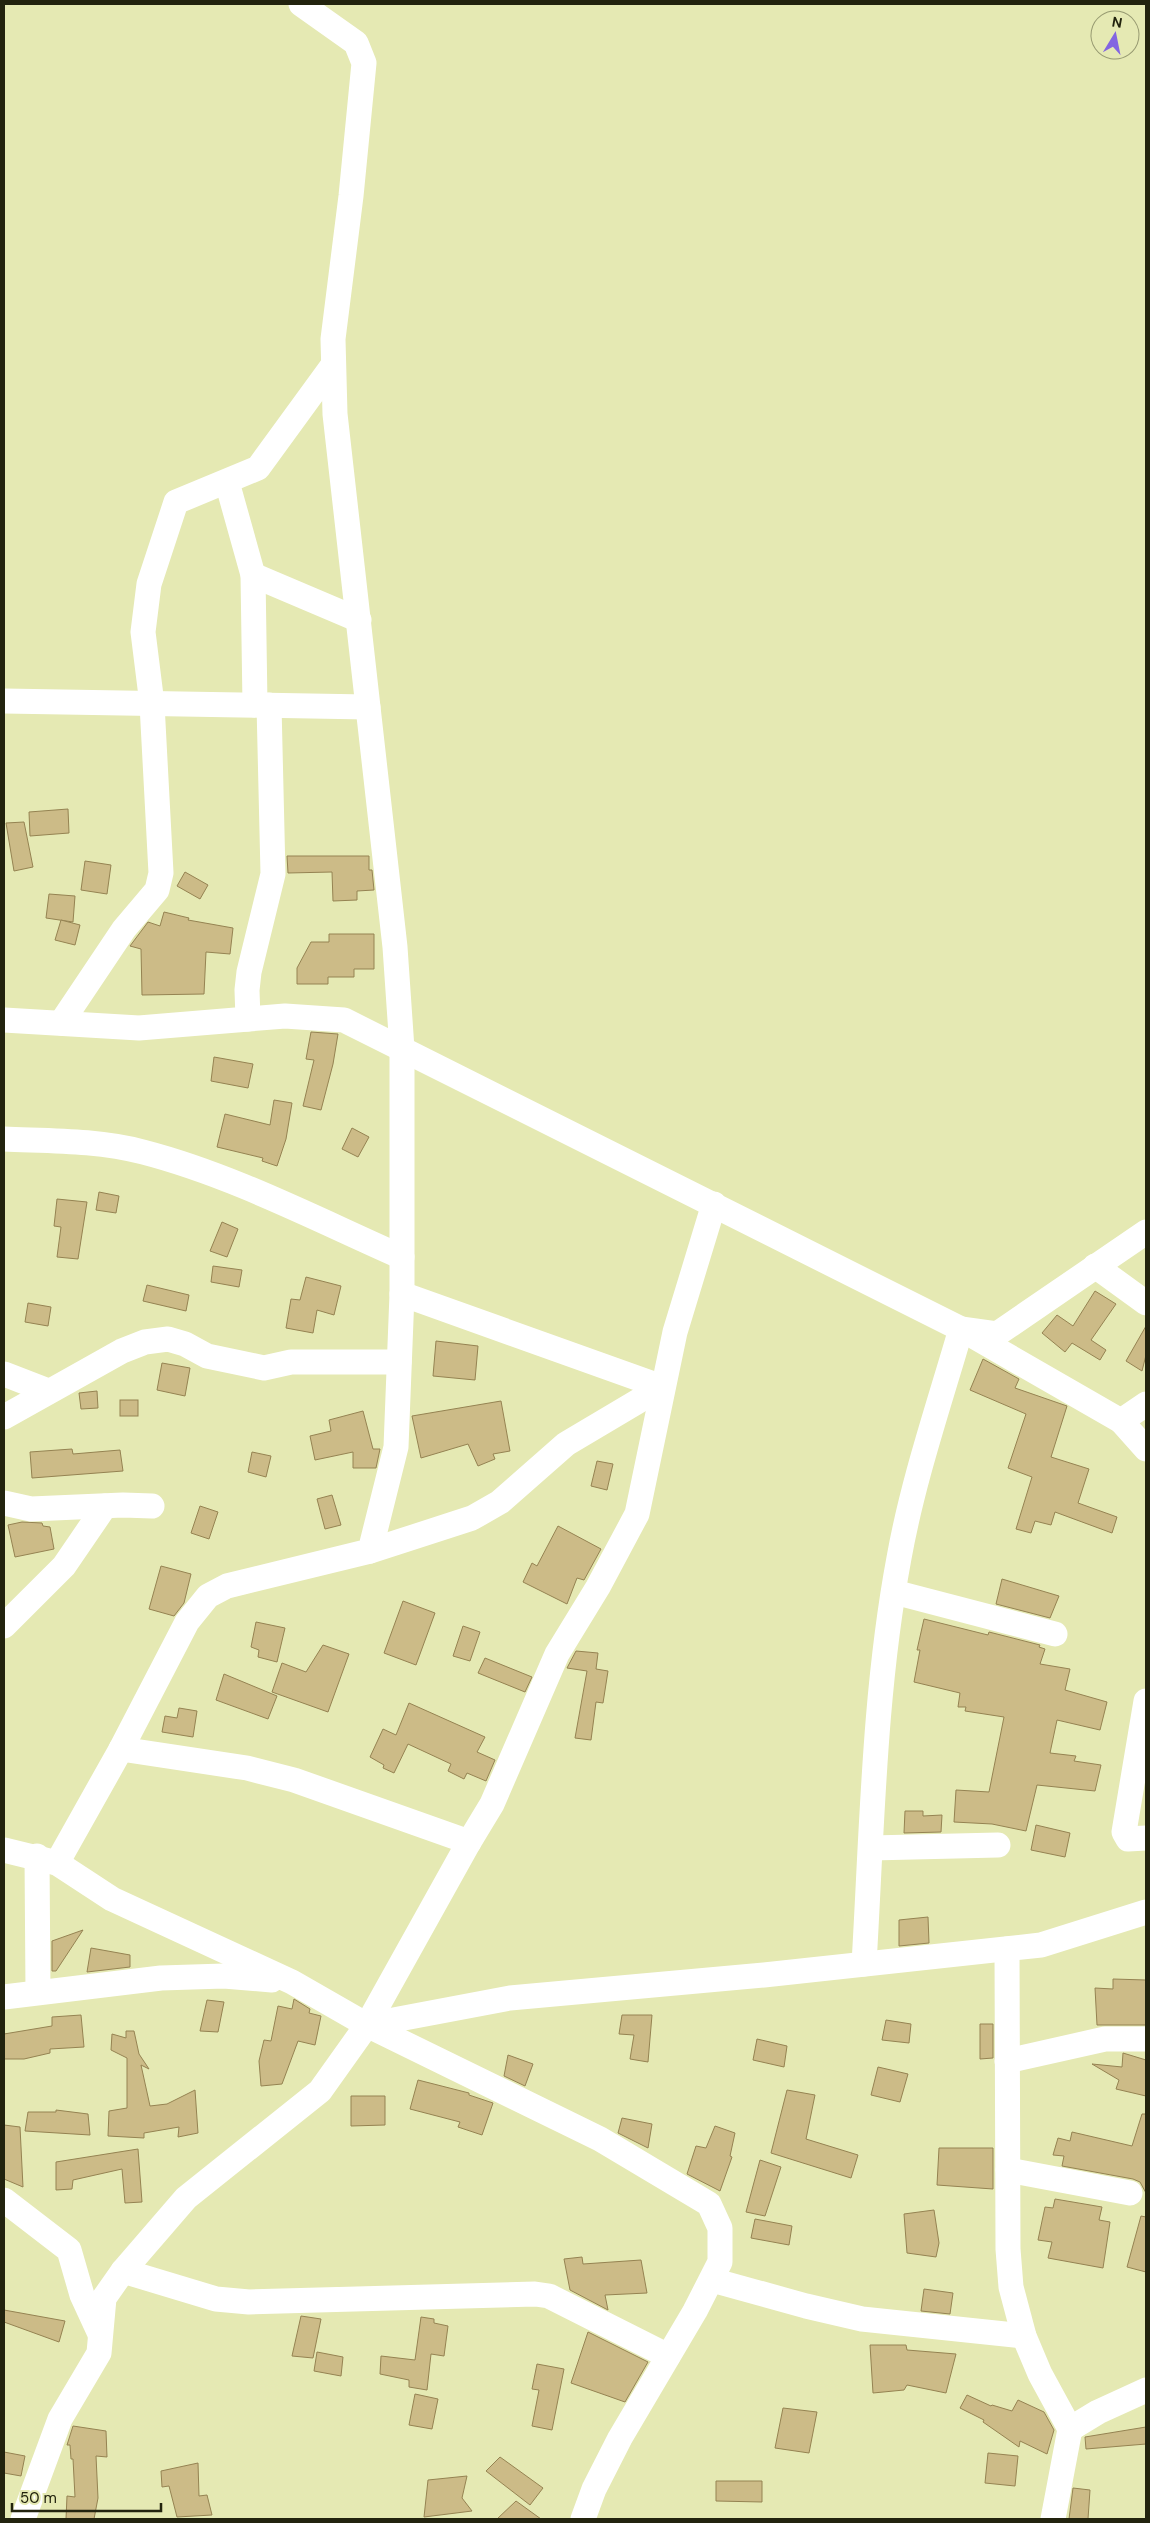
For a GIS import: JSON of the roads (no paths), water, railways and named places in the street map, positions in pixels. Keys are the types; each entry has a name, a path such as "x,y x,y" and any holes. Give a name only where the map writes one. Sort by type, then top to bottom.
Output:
{"street":[{"path":"300,4 356,42 364,63 333,339 334,414 395,947 402,1049 402,1294 396,1447 370,1551"},
{"path":"62,1023 124,929 157,890 161,873 152,704 143,632 150,584 176,502 258,468 267,459 333,366"},
{"path":"227,482 253,575 273,874 249,972 246,990 248,1019"},
{"path":"253,575 359,620"},
{"path":"4,700 368,707"},
{"path":"4,1020 139,1028 285,1016 344,1020 961,1329 1121,1421 1146,1450"},
{"path":"4,1139 88,1142 151,1154 204,1170 402,1257"},
{"path":"23,2519 60,2419 99,2353 104,2298 123,2271 186,2198 320,2091 367,2025 468,1842 492,1804 557,1654 598,1587 637,1514 675,1332 714,1204"},
{"path":"961,1329 997,1334 1094,1266 1146,1233"},
{"path":"1094,1266 1146,1303"},
{"path":"402,1294 662,1387"},
{"path":"864,1964 882,1676 894,1592 912,1495 961,1329"},
{"path":"4,1416 122,1351 145,1342 168,1339 185,1344 207,1356 264,1368 291,1362 399,1362"},
{"path":"4,1374 48,1391"},
{"path":"38,1992 47,1859 121,1749 187,1622 208,1596 227,1586 370,1551 472,1518 500,1502 566,1444 662,1387"},
{"path":"1121,1421 1146,1404"},
{"path":"4,1503 31,1509 152,1506"},
{"path":"4,1626 64,1566 104,1506"},
{"path":"894,1592 1055,1634"},
{"path":"1146,1711 1124,1832 1128,1839 1146,1838"},
{"path":"121,1749 247,1768 294,1780 468,1842"},
{"path":"871,1848 998,1845"},
{"path":"4,1850 47,1859 112,1899 292,1982 367,2025 600,2139 709,2204 720,2228 720,2262 712,2280 598,2480 583,2519"},
{"path":"367,2025 510,1998 1007,1949 1041,1944 1146,1912"},
{"path":"1007,1949 1008,2249 1011,2287 1024,2336 1040,2374 1070,2429 1053,2519"},
{"path":"4,1997 161,1978 224,1976 292,1982"},
{"path":"1007,2061 1105,2039 1146,2039"},
{"path":"1008,2170 1130,2193"},
{"path":"4,2200 69,2250 82,2295 100,2335"},
{"path":"123,2271 216,2299 249,2302 535,2294 549,2296 668,2356"},
{"path":"712,2280 806,2306 862,2319 1024,2336"},
{"path":"1070,2429 1098,2412 1146,2390"}]}
